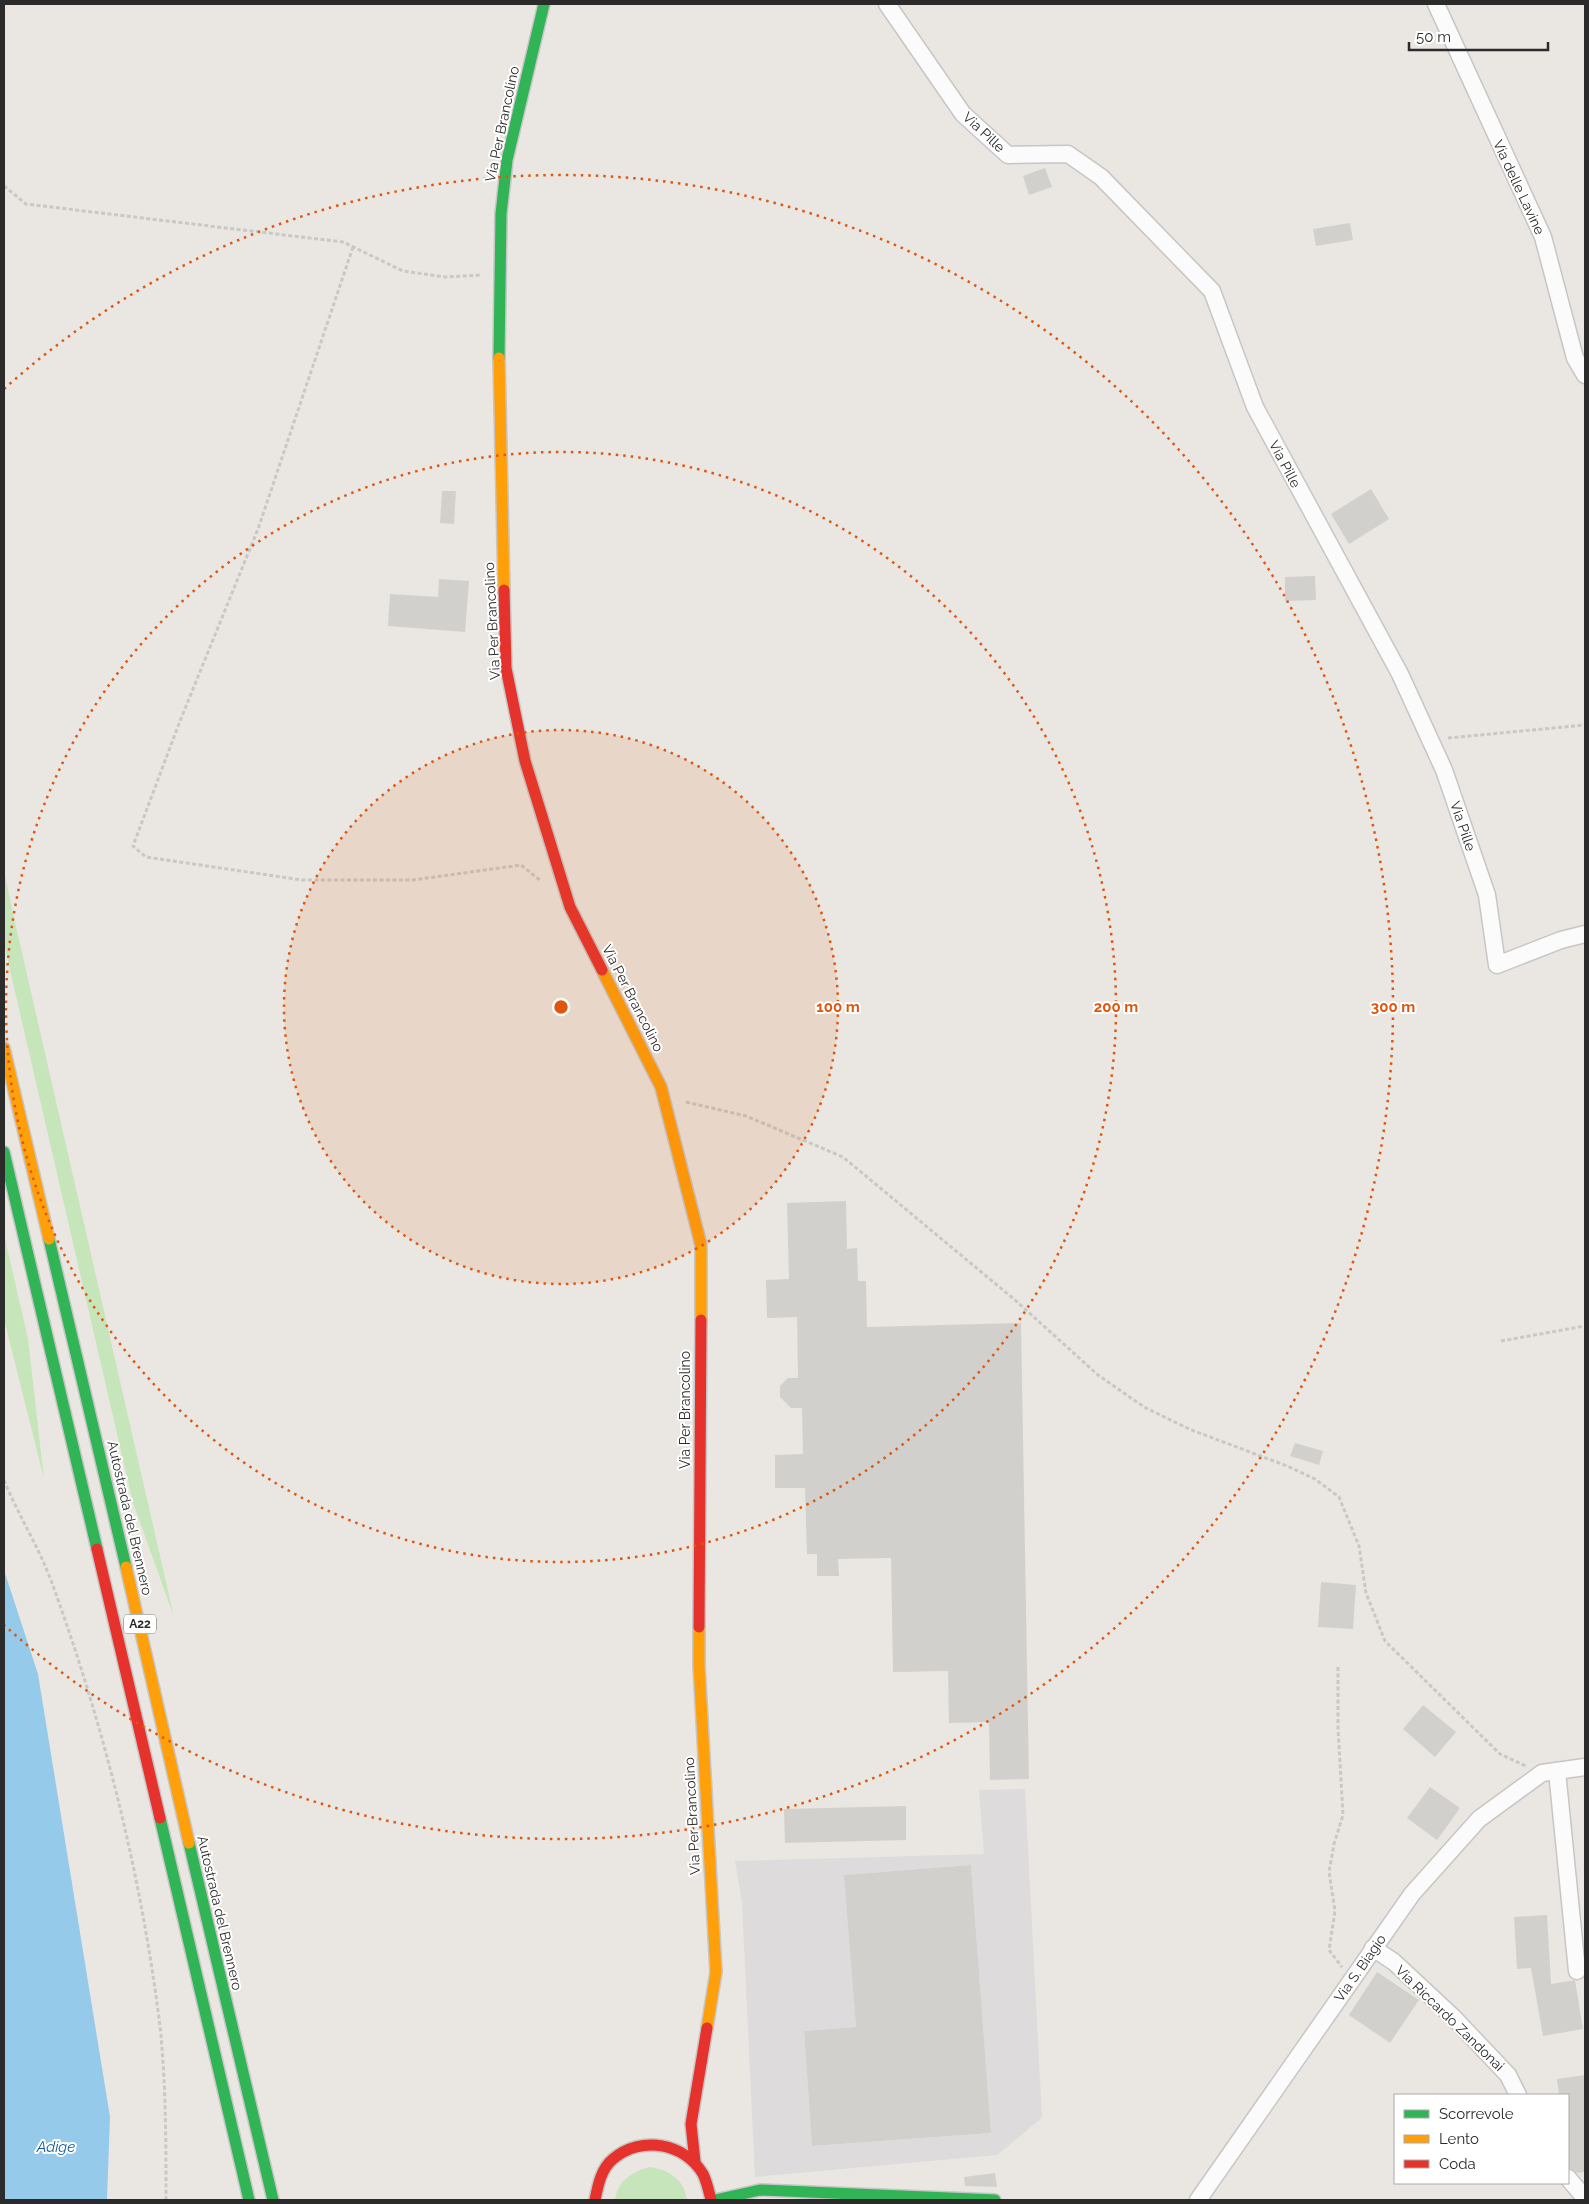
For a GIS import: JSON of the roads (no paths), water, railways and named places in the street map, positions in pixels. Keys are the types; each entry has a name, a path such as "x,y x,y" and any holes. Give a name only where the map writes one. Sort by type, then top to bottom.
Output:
{"main road":[{"name":"Via Per Brancolino","path":"544,4 507,160 501,214 499,366 506,668 525,761 570,907 661,1086 700,1245 699,1666 716,1972 709,2016"},
{"name":"Autostrada del Brennero","path":"4,1048 163,1723 198,1886 272,2200"},
{"name":"A22","path":"4,1152 249,2200"},
{"path":"681,2111 709,2016"},
{"path":"695,2162 691,2124 709,2016"},
{"path":"595,2200 602,2173 614,2158 630,2148 648,2143 669,2141 695,2162 706,2180 711,2200"},
{"path":"715,2200 760,2190 995,2200"}],"street":[{"name":"Via Pille","path":"887,4 963,114 1008,155 1068,154 1101,177 1212,291 1255,407 1400,674 1444,770 1487,895 1497,965 1561,940 1585,934"},
{"name":"Via delle Lavine","path":"1436,4 1542,237 1576,358 1585,376"},
{"name":"Via S. Biagio","path":"1198,2200 1412,1894 1479,1819 1549,1772 1585,1767"},
{"path":"1549,1772 1577,1971"},
{"name":"Via Riccardo Zandonai","path":"1374,1948 1394,1962 1453,2017 1508,2075 1518,2094"},
{"path":"1569,2179 1585,2198"}],"water":[{"name":"Adige","path":"4,1570 38,1674 110,2117 107,2200 4,2200"}]}
